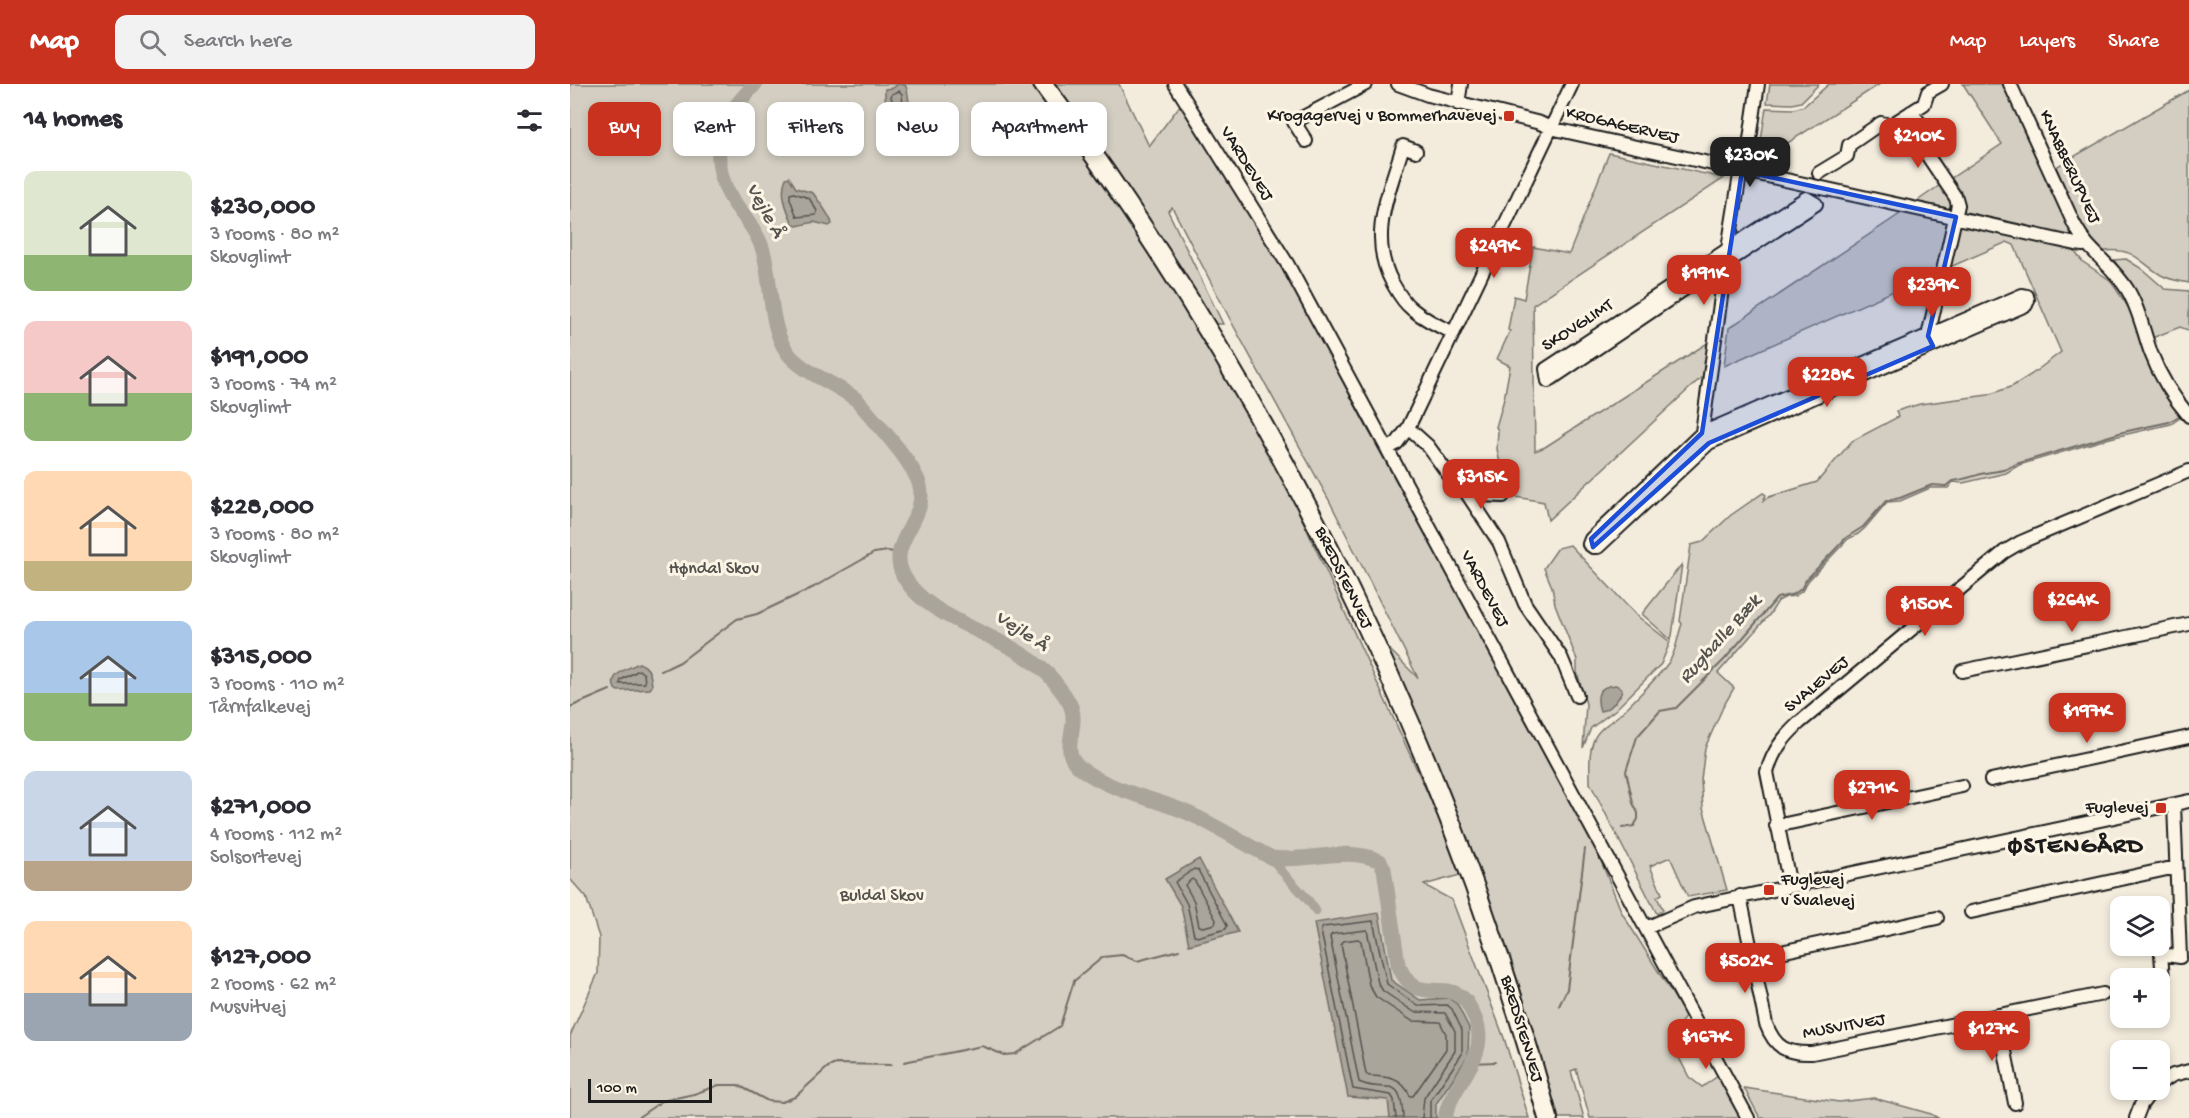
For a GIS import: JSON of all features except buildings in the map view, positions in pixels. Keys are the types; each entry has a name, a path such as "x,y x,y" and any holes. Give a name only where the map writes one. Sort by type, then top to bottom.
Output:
{"highway":[{"name":"BREDSTENVEJ","path":"1044,84 1159,249 1214,336 1271,437 1346,583 1416,736 1450,819 1505,976 1548,1118"}],"street":[{"name":"VARDEVEJ","path":"1175,84 1288,265 1748,1118"},
{"path":"1306,141 1294,122 1366,84"},
{"name":"KROGAGERVEJ","path":"1398,84 1458,104 1540,123 1550,128 2076,244 2086,243"},
{"path":"1458,104 1461,84"},
{"path":"1388,449 1397,443 1408,428 1572,84"},
{"path":"1700,450 1728,248 1742,171 1746,167 1758,84"},
{"path":"1819,174 1847,156 1849,145 1881,123 1891,125 1924,104 1928,92 1942,84"},
{"name":"KNABBERUPVEJ","path":"2010,84 2074,224 2086,243 2114,271 2126,288 2135,305 2163,379 2172,397 2189,416"},
{"path":"1911,112 1919,122 1921,147 1958,201 1930,341"},
{"path":"1416,151 1404,147 1400,158 1382,215 1380,236 1382,258 1393,284 1410,308 1426,320 1452,332"},
{"name":"SKOVGLIMT","path":"1804,199 1816,204 1726,261 1548,381 1545,369 1728,248 1804,199"},
{"path":"1930,341 1702,433 1591,538 1590,544 1598,547 1709,443 1930,341 2022,295 2027,296 2026,305 1930,341"},
{"path":"1408,428 1428,446 1449,476 1464,489 1499,542 1525,604 1561,657 1577,696"},
{"name":"SVALEVEJ","path":"1790,886 1776,826 1767,772 1771,756 1782,739 2004,552 2021,542 2189,471"},
{"path":"1464,489 1481,495 1503,496"},
{"path":"1962,671 2189,624"},
{"path":"1991,780 2189,737"},
{"path":"1776,826 1962,786"},
{"path":"1646,928 1694,907 1740,896 2189,801"},
{"path":"2162,968 2161,954 2180,957 2174,805"},
{"path":"1971,912 2176,867"},
{"name":"MUSVITVEJ","path":"1740,896 1766,1024 1770,1035 1784,1048 1797,1053 1812,1053 2103,994"},
{"path":"1753,958 1937,918"},
{"path":"1998,1016 2015,1103"},
{"path":"2170,1077 2189,1071"},
{"path":"2136,1118 2144,1100"}],"highlighted area":[{"path":"1742,171 1956,217 1928,336 1933,346 1709,443 1593,547 1591,539 1702,433"}],"green space":[{"path":"570,84 1034,84 1048,102 971,102 971,156 1088,156 1163,263 1287,486 1440,820 1460,875 1424,885 1452,900 1504,1038 1529,1118 570,1118 570,1036 598,973 599,937 586,897 570,879"},
{"path":"1054,84 1119,84 1149,146 1181,104 1283,267 1366,426 1590,834 1622,913 1686,1016 1669,1038 1689,1077 1702,1087 1718,1076 1741,1118 1590,1118 1576,1069 1571,1071 1584,1118 1558,1118 1519,984 1471,854 1388,648 1418,678 1330,502 1232,323 1172,207 1168,211 1223,324 1216,324 1105,156 1107,156 1107,102 1067,102"},
{"path":"1770,84 1819,84 1801,102 1792,104 1767,103"},
{"path":"1829,84 1880,84 1758,160 1766,108 1794,109 1804,106"},
{"path":"1963,84 2003,84 2072,234 2067,237 1963,214 1963,200 1947,181 2002,144"},
{"path":"2189,90 2189,283 2164,277 2129,253 2104,251 2095,243 2081,223 2056,167"},
{"path":"1609,153 1724,178 1533,305 1535,451 1545,447 1709,342 1705,374 1548,520 1544,502 1504,495 1509,492 1508,487 1505,488 1497,449 1498,430 1496,427 1510,366 1497,359 1510,331 1508,330 1514,296 1524,299 1533,247 1569,254"},
{"path":"1940,185 1951,203 1949,210 1913,204"},
{"path":"1903,212 1945,221 1947,224 1937,272 1724,366 1729,328"},
{"path":"1963,223 2014,234 2074,251 2083,262 2110,280 2135,317 2153,374 2183,419 2019,465 2006,473 1963,483 1953,482 1948,488 1930,488 1900,501 1887,502 1865,528 1848,539 1808,581 1802,591 1795,596 1778,601 1770,614 1718,673 1734,688 1705,748 1701,780 1703,808 1727,890 1688,897 1670,857 1650,866 1662,894 1657,897 1663,910 1657,914 1590,783 1590,754 1595,737 1600,730 1618,716 1659,675 1672,657 1682,624 1680,621 1691,545 1702,542 1731,515 1763,493 1766,495 1763,501 1817,482 1852,441 1898,417 1896,411 1920,404 1988,395 2013,386 2061,352 2014,245 2007,242 1948,268 1958,225"},
{"path":"2126,259 2142,269 2165,289 2189,291 2189,332 2180,327 2152,338 2141,303 2114,260"},
{"path":"1570,545 1636,615 1670,642 1661,664 1615,710 1591,728 1583,748 1586,704 1577,672 1577,660 1555,604 1552,587 1544,568 1558,548"},
{"path":"1682,564 1672,636 1670,639 1642,614"},
{"path":"1744,1088 1839,1102 1874,1098 1938,1118 1760,1118"}],"water":[{"path":"898,84 905,85 909,102 886,102 885,89 893,88"},
{"path":"789,177 796,188 813,193 832,224 829,226 814,222 797,226 793,224 786,207 783,190 786,178"},
{"path":"639,663 649,672 652,686 650,689 618,691 615,689 616,676"},
{"path":"1616,685 1622,689 1619,697 1611,706 1600,711 1599,692 1605,687"},
{"path":"1199,859 1238,932 1189,945 1181,906 1165,879"},
{"path":"1379,913 1391,980 1420,1000 1448,998 1457,1004 1469,1028 1468,1056 1436,1104 1436,1118 1390,1118 1388,1100 1348,1097 1314,923"}],"waterway":[{"name":"Vejle Å","path":"755,84 732,111 723,128 719,147 722,177 729,195 752,227 762,247 774,318 781,342 787,352 802,366 858,401 902,454 916,476 921,498 900,552 899,563 903,575 915,592 932,606 1018,652 1038,665 1054,681 1071,707 1073,725 1070,752 1072,758 1076,764 1095,778 1188,813 1272,858 1353,854 1380,861 1384,869 1398,964 1405,978 1421,989 1456,994 1467,1002 1476,1021 1479,1034 1478,1047 1474,1059 1454,1093 1445,1118"},
{"name":"Rugballe Bæk","path":"1622,828 1634,826 1638,819 1626,771 1637,737 1660,711 1676,708 1725,659 1777,598 1794,594 1801,589 1806,580 1847,537 1863,527 1886,501 1932,485 1946,486 1952,481 2003,470 2123,432 2169,422 2179,416"},
{"path":"661,671 680,662 737,619 757,614 814,587 874,553 888,551 898,553"},
{"path":"570,707 610,690"},
{"name":"Rugballe Bæk","path":"1559,1006 1567,989 1585,849"},
{"path":"1272,858 1316,911"},
{"path":"904,1062 982,1046 1004,1055 1015,1054 1060,1026 1074,981 1103,957 1122,955 1137,961 1179,950"},
{"name":"Rugballe Bæk","path":"1473,1063 1495,1062"},
{"path":"637,1118 662,1101 694,1094 719,1085 738,1085 768,1101 782,1102 795,1097 828,1067 836,1064 891,1065"}],"place":[{"name":"Krogagervej v Bommerhavevej","path":"1509,116"},
{"name":"Fuglevej","path":"2161,808"},
{"name":"Fuglevej v Svalevej","path":"1769,890"}],"district":[{"name":"ØSTENGÅRD","path":"2076,847"}],"park label":[{"name":"Høndal Skov","path":"714,569"},
{"name":"Buldal Skov","path":"882,896"}]}
